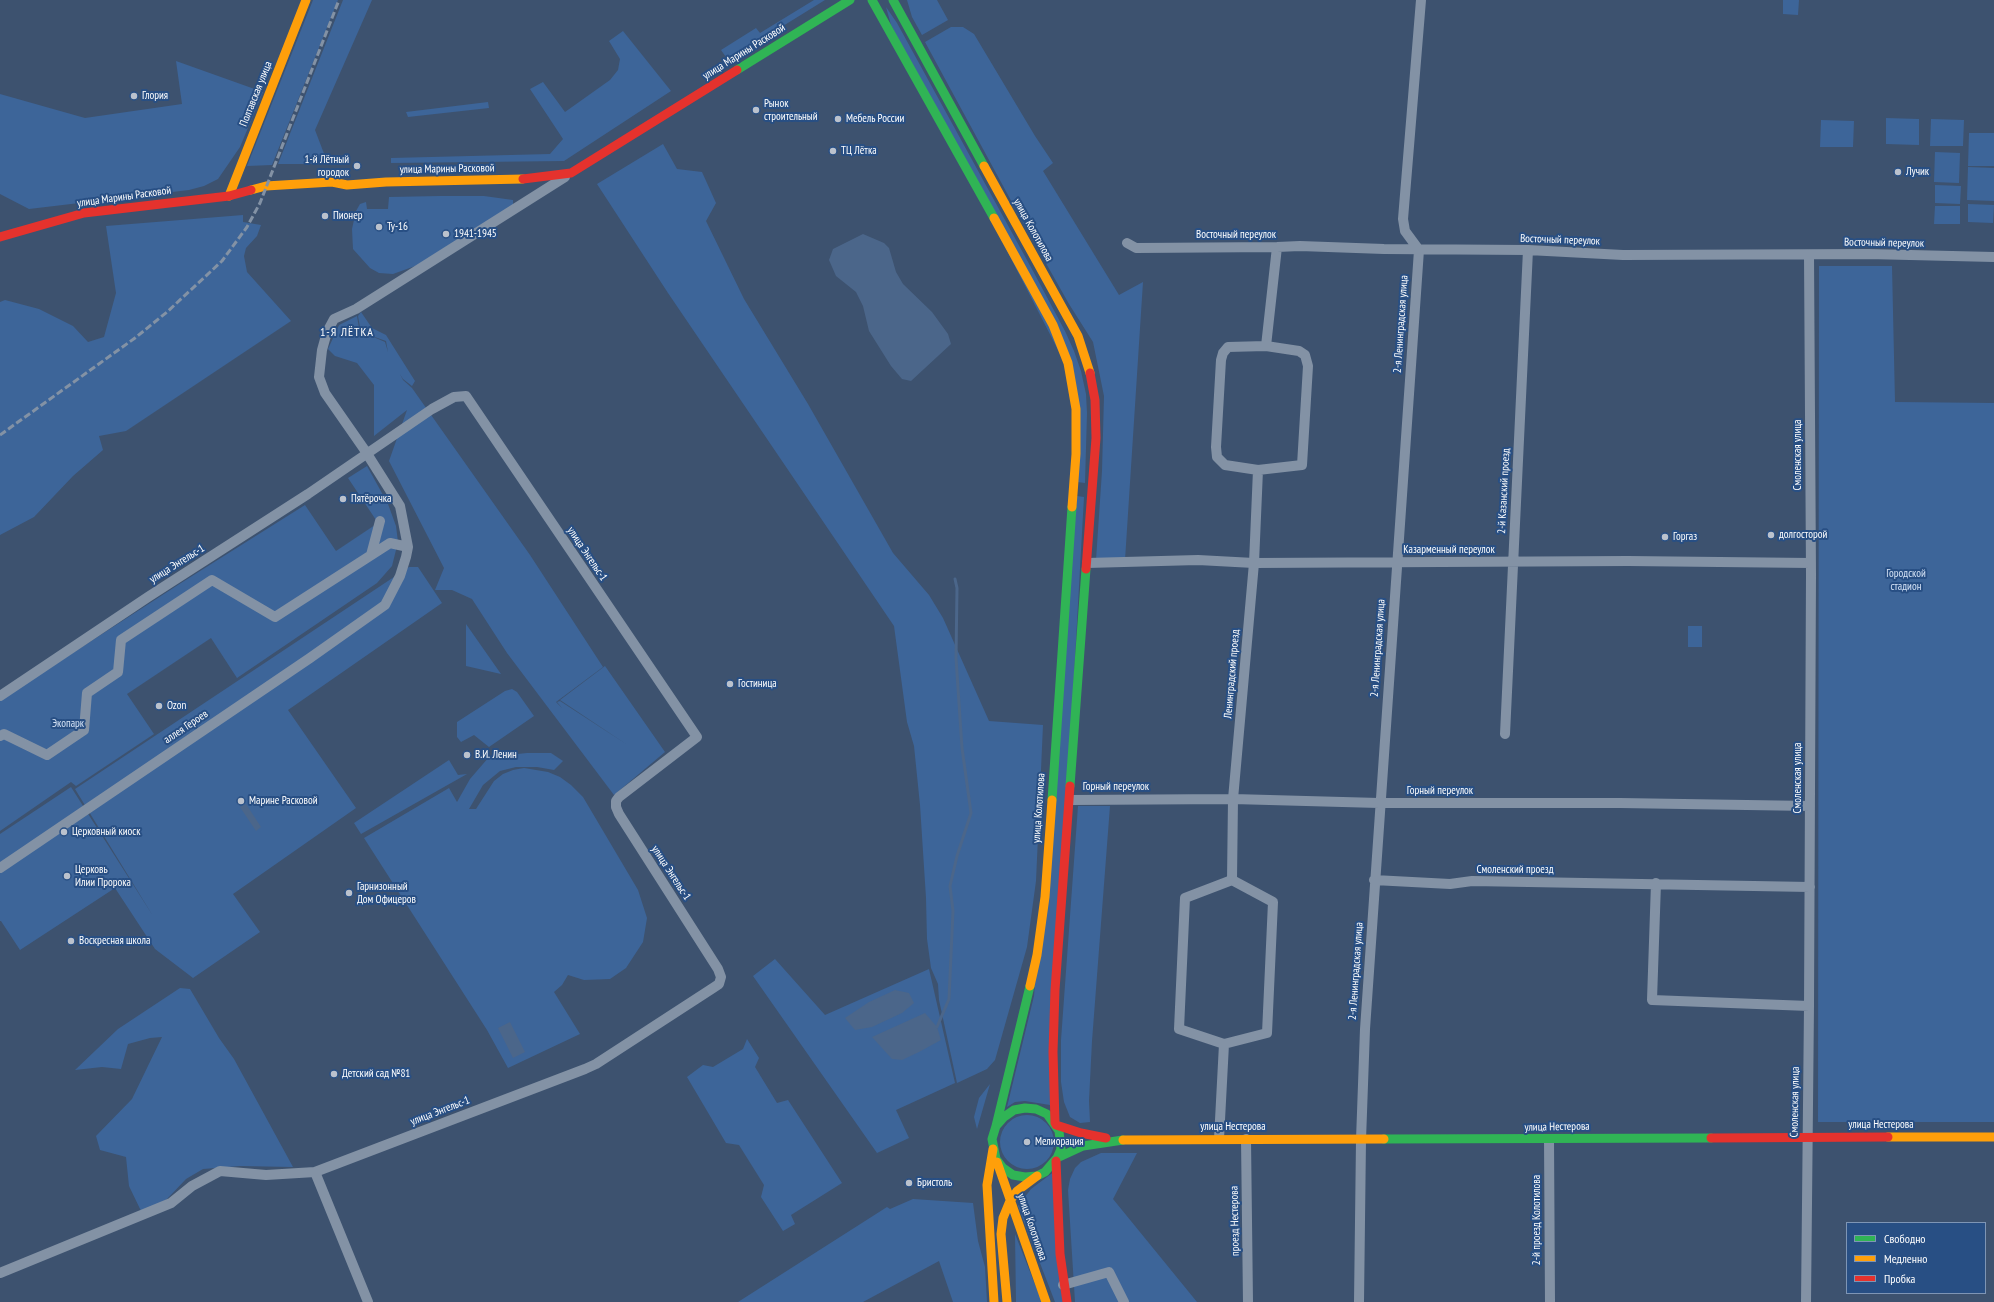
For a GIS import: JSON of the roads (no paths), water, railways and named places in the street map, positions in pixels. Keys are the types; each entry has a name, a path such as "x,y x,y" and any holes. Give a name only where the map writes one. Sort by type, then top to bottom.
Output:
{"main road":[{"name":"Полтавская улица","path":"229,196 306,0"},
{"name":"улица Марины Расковой","path":"0,237 84,213 229,196 266,186 332,182 347,186 386,182 533,179 571,173 850,0"},
{"name":"улица Колотилова","path":"872,0 1053,325 1068,363 1076,409 1074,487 1045,898 1037,955 996,1126 992,1137 996,1159 1046,1302"},
{"name":"улица Колотилова","path":"893,0 1078,336 1087,360 1095,400 1096,438 1055,990 1053,1052 1056,1124 1061,1140 1057,1159 1060,1254 1063,1284 1067,1302"},
{"path":"1074,487 1092,488"},
{"path":"996,1126 1004,1117 1014,1110 1025,1108 1036,1109 1047,1114 1056,1124"},
{"name":"улица Нестерова","path":"1056,1124 1080,1133 1121,1140"},
{"name":"улица Нестерова","path":"1057,1159 1083,1146 1121,1140 1994,1137"},
{"path":"993,1149 987,1185 994,1302"},
{"name":"улица Колотилова","path":"996,1159 1003,1168 1013,1174 1025,1177 1037,1176"},
{"path":"1007,1302 1001,1234 1003,1218 1010,1201 1026,1183 1045,1172 1057,1159"}],"street":[{"path":"1419,250 1405,231 1403,219 1421,0"},
{"path":"0,736 4,734 47,755 84,730 87,693 118,672 121,640 212,580 276,617 390,543 408,547 400,506 367,454 325,393 319,377 322,350 327,332 334,319 356,309 571,173"},
{"name":"Восточный переулок","path":"1127,243 1136,248 1300,246 1419,250 1528,250 1623,255 1868,254 1994,257"},
{"path":"1266,346 1277,247"},
{"name":"2-я Ленинградская улица","path":"1359,1302 1361,1140 1365,1029 1379,803 1419,250"},
{"name":"2-й Казанский проезд","path":"1505,734 1528,250"},
{"name":"Смоленская улица","path":"1806,1302 1807,1138 1810,1006 1811,563 1809,255"},
{"path":"1266,346 1300,351 1305,355 1308,366 1302,465 1258,470 1225,466 1218,457 1216,447 1221,360 1223,352 1228,347 1266,346"},
{"name":"улица Энгельс-1","path":"0,696 367,454 432,409 454,397 466,396 697,737 619,797 616,801 616,807 618,814 718,969 721,977 719,984 596,1064 315,1172 266,1175 220,1171 192,1186 171,1202 0,1274"},
{"name":"Ленинградский проезд","path":"1232,880 1233,799 1254,564 1258,470"},
{"path":"371,555 380,521"},
{"name":"аллея Героев","path":"0,868 310,658 385,605 400,576 408,547"},
{"name":"Казарменный переулок","path":"1087,563 1198,560 1254,564 1396,562 1811,563"},
{"name":"Горный переулок","path":"1070,800 1233,799 1379,803 1620,803 1810,806"},
{"path":"1232,880 1273,902 1268,1017 1267,1033 1224,1044 1179,1029 1185,898 1232,880"},
{"name":"Смоленский проезд","path":"1374,880 1450,884 1472,881 1656,883 1810,887"},
{"path":"1656,883 1652,1000 1810,1006"},
{"path":"1220,1139 1224,1044"},
{"name":"проезд Нестерова","path":"1246,1139 1248,1302"},
{"name":"2-й проезд Колотилова","path":"1549,1139 1550,1302"},
{"path":"315,1172 368,1302"},
{"path":"1063,1284 1109,1272 1124,1302"}],"waterway":[{"path":"937,1027 949,999 953,911 950,886 957,856 971,813 962,748 956,658 957,588 955,579"}],"railway":[{"path":"0,435 135,338 167,312 222,261 247,227 260,203 339,0"}],"place":[{"name":"Глория","path":"134,96"},
{"name":"Рынок строительный","path":"756,110"},
{"name":"Мебель России","path":"838,119"},
{"name":"ТЦ Лётка","path":"833,151"},
{"name":"1-й Лётный городок","path":"357,166"},
{"name":"Лучик","path":"1898,172"},
{"name":"Пионер","path":"325,216"},
{"name":"Ту-16","path":"379,227"},
{"name":"1941-1945","path":"446,234"},
{"name":"Пятёрочка","path":"343,499"},
{"name":"долгосторой","path":"1771,535"},
{"name":"Горгаз","path":"1665,537"},
{"name":"Гостиница","path":"730,684"},
{"name":"Ozon","path":"159,706"},
{"name":"В.И. Ленин","path":"467,755"},
{"name":"Марине Расковой","path":"241,801"},
{"name":"Церковный киоск","path":"64,832"},
{"name":"Церковь Илии Пророка","path":"67,876"},
{"name":"Гарнизонный Дом Офицеров","path":"349,893"},
{"name":"Воскресная школа","path":"71,941"},
{"name":"Детский сад №81","path":"334,1074"},
{"name":"Мелиорация","path":"1027,1142"},
{"name":"Бристоль","path":"909,1183"}],"district":[{"name":"1-Я ЛЁТКА","path":"347,333"}],"park label":[{"name":"Городской стадион","path":"1906,580"},
{"name":"Экопарк","path":"68,724"}]}
